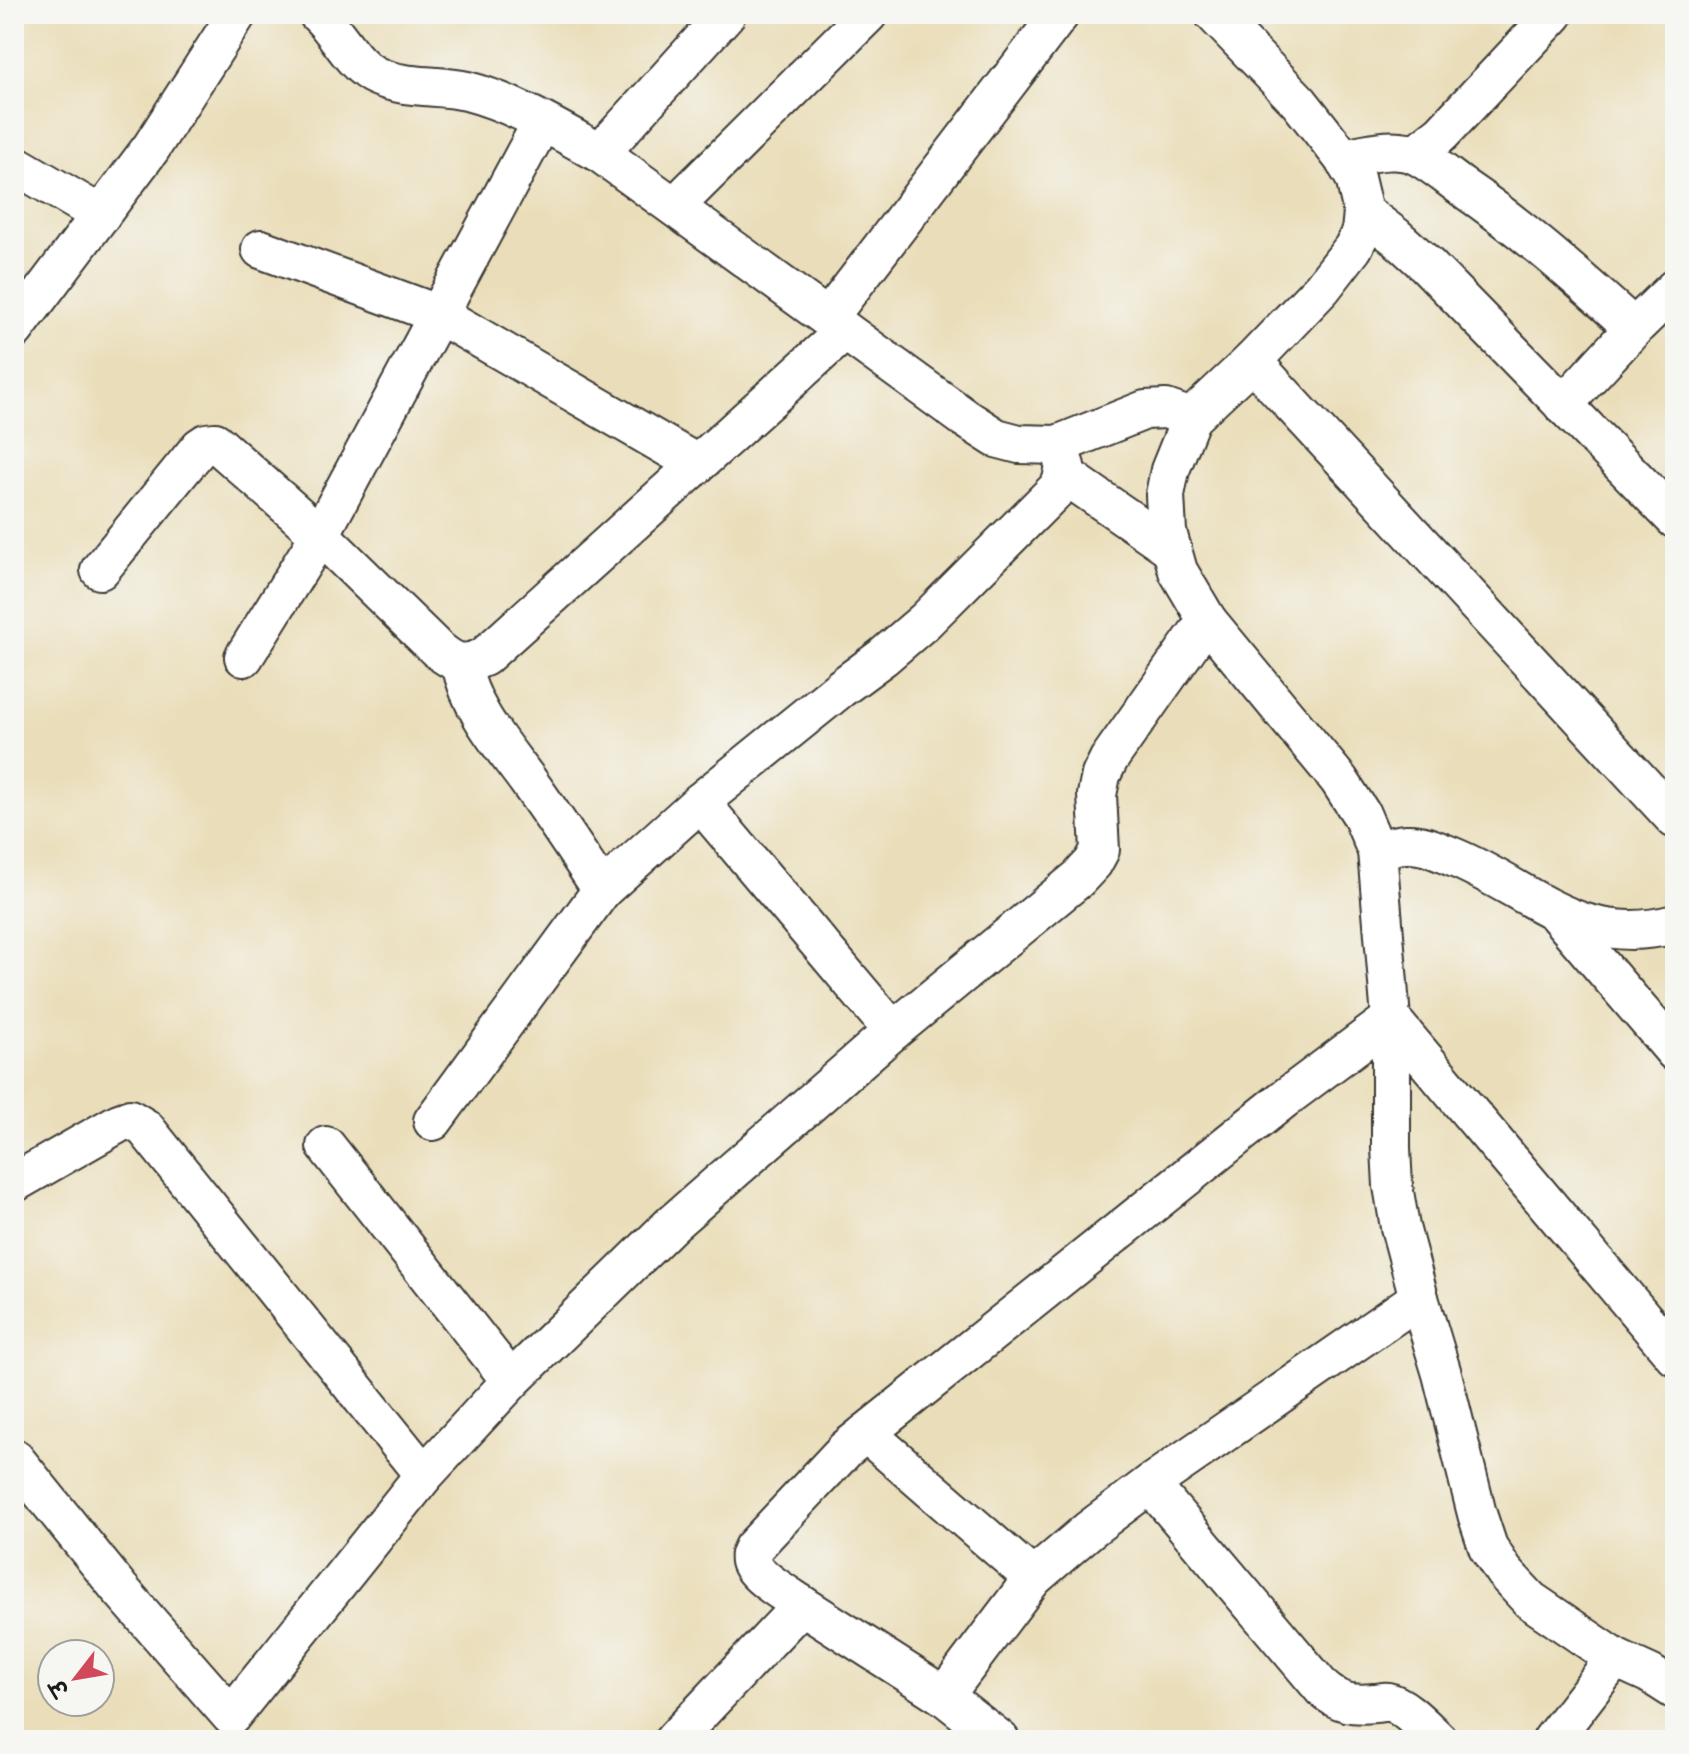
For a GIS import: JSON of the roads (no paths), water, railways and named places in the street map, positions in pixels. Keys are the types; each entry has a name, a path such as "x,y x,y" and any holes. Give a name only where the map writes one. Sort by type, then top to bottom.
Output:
{"street":[{"path":"14,330 151,148 237,14"},
{"path":"318,14 339,36 352,57 375,76 408,84 466,91 542,122 600,153 965,418 996,438 1061,460 1172,549"},
{"path":"600,153 726,14"},
{"path":"675,206 868,14"},
{"path":"100,570 200,447 215,442 320,535 437,649 461,663 484,657 697,464 837,324 1060,14"},
{"path":"1214,14 1299,102 1343,158 1355,178 1363,212 1361,232 1353,248 1322,288 1252,361 1191,418 1170,470 1165,495 1167,532 1178,571 1207,620 1339,780 1361,814 1377,851 1391,1019 1393,1186 1400,1227 1488,1547 1504,1572 1530,1600 1615,1658 1675,1690"},
{"path":"1415,154 1442,133 1554,14"},
{"path":"244,657 320,535 542,122"},
{"path":"1343,158 1392,151 1415,154 1497,210 1634,328"},
{"path":"14,164 101,215"},
{"path":"1363,212 1427,265 1675,519"},
{"path":"261,249 440,315 697,464"},
{"path":"1563,405 1675,288"},
{"path":"1252,361 1675,819"},
{"path":"1061,460 1145,410 1166,409 1191,418"},
{"path":"433,1121 602,890 700,802 925,621 1061,485 1061,460"},
{"path":"14,1458 236,1728 424,1475 511,1381 672,1224 893,1031 1078,879 1093,863 1100,850 1097,795 1101,775 1109,759 1207,620"},
{"path":"461,663 472,699 490,731 529,782 602,890"},
{"path":"700,802 893,1031"},
{"path":"1377,851 1405,844 1423,845 1468,863 1556,913 1585,924 1624,931 1675,924"},
{"path":"1556,913 1675,1052"},
{"path":"1391,1019 1675,1356"},
{"path":"1000,1740 944,1696 757,1573 749,1557 753,1548 846,1449 1284,1099 1391,1019"},
{"path":"14,1183 119,1123 130,1119 145,1128 424,1475"},
{"path":"326,1146 511,1381"},
{"path":"944,1696 1033,1578 1089,1530 1150,1484 1419,1298"},
{"path":"866,1433 1033,1578"},
{"path":"1150,1484 1323,1689 1341,1702 1354,1705 1388,1702 1398,1706 1438,1740"},
{"path":"674,1740 802,1605"},
{"path":"1552,1740 1615,1658"}]}
